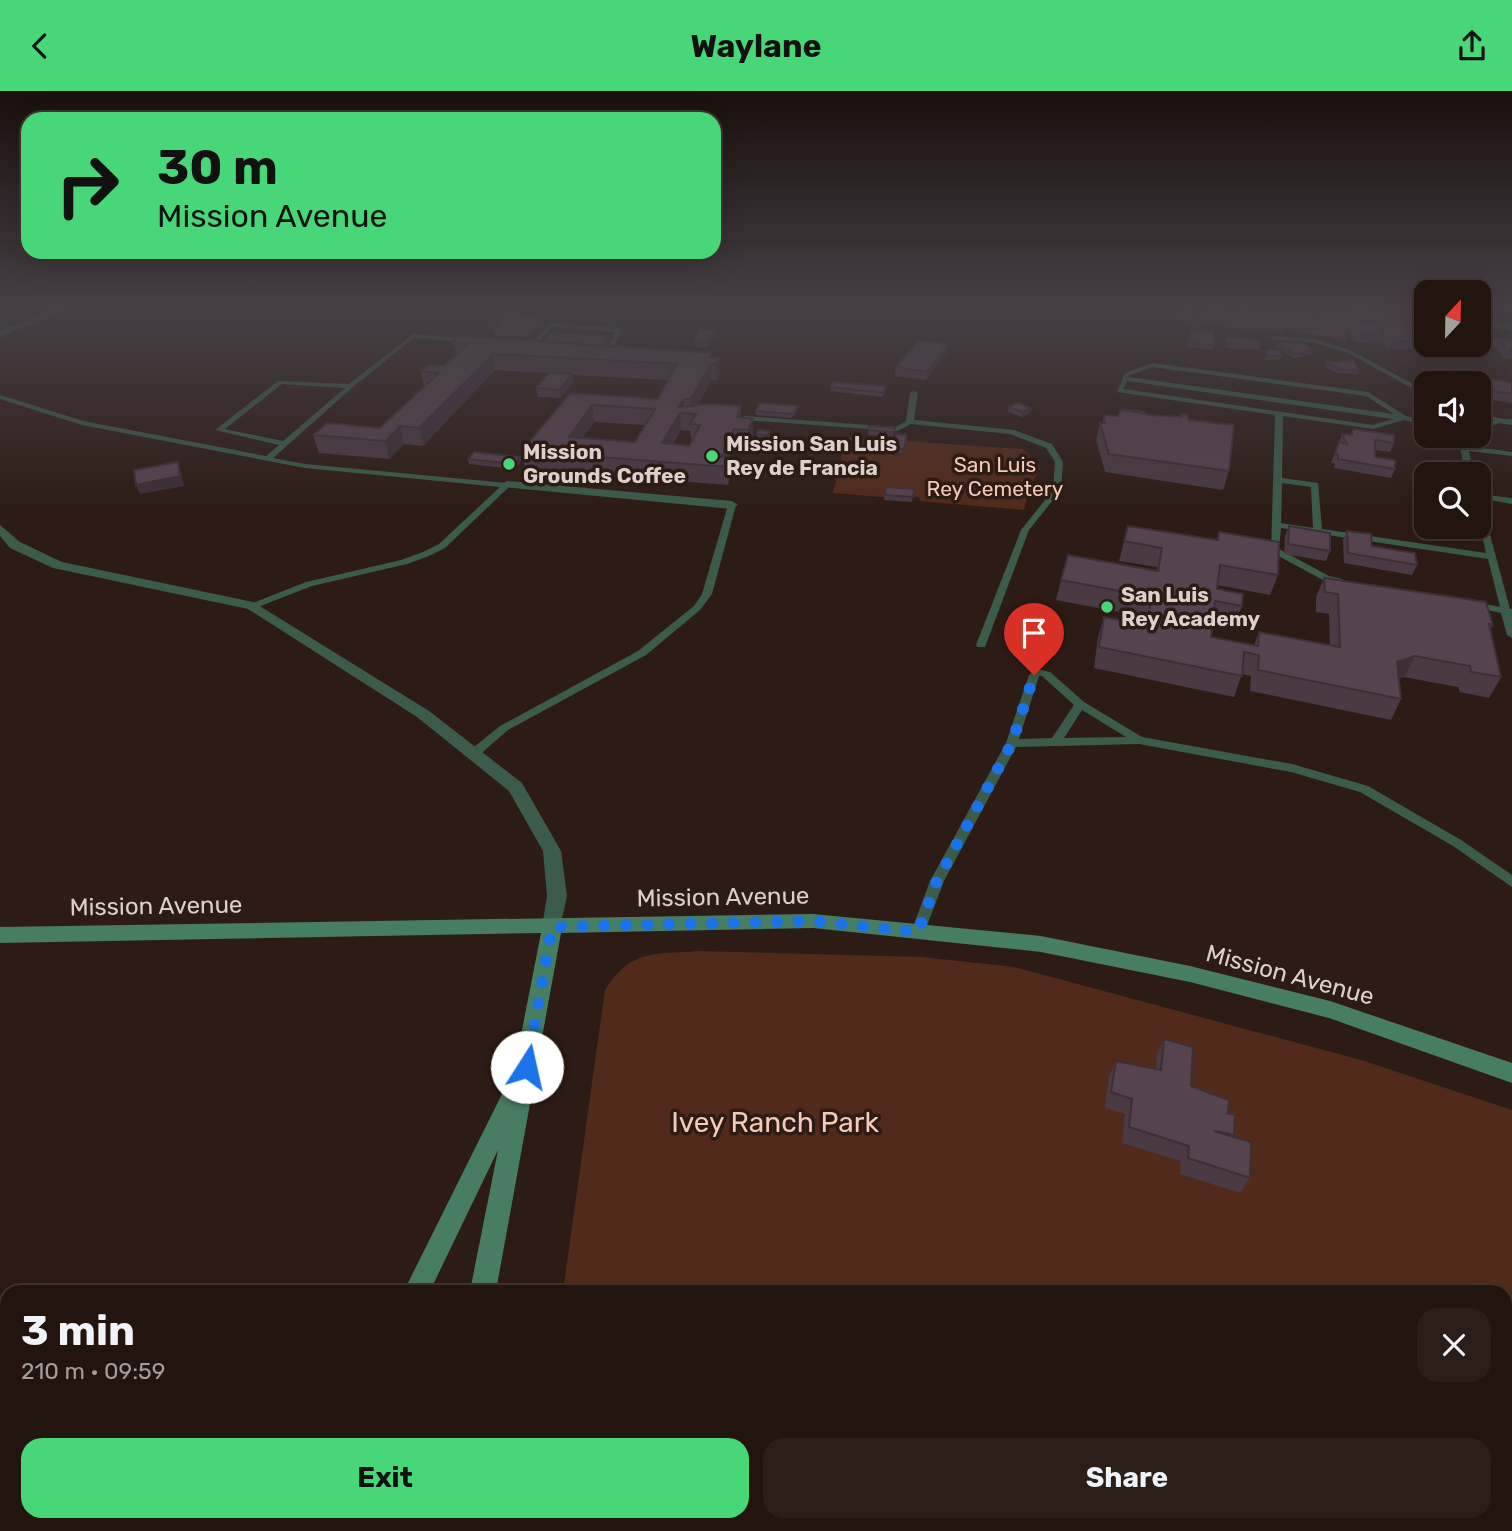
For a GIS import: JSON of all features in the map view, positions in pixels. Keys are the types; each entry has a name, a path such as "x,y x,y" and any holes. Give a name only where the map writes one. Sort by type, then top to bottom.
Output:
{"main road":[{"name":"Mission Avenue","path":"0,935 813,921 1041,944 1189,974 1330,1010 1512,1073"},
{"path":"484,1285 552,927"},
{"path":"420,1285 527,1067"}],"street":[{"path":"507,485 732,505"},
{"path":"0,530 15,545 58,565 253,606 423,714 516,787 552,851 557,895 552,927"}],"lane":[{"path":"267,459 365,375"},
{"path":"1127,375 1119,391 1373,427 1404,418"},
{"path":"1229,375 1368,394 1404,418"},
{"path":"1392,375 1414,387"},
{"path":"1125,379 1414,420"},
{"path":"286,444 219,431 280,382 351,386"},
{"path":"910,422 914,393"},
{"path":"0,397 82,423 267,459 351,472 507,485"},
{"path":"1279,414 1277,525 1273,550 1326,579 1354,583"},
{"path":"745,418 897,429 910,422 1011,432 1049,446 1059,461 1057,490 1025,530 981,645"},
{"path":"1467,462 1464,448 1512,454"},
{"path":"1278,480 1315,485 1318,531"},
{"path":"253,606 309,584 404,562 443,546 507,485"},
{"path":"1491,498 1512,501"},
{"path":"473,754 504,728 642,653 697,608 707,594 732,505"},
{"path":"1277,525 1492,557"},
{"path":"1487,539 1509,611 1512,635"},
{"path":"1464,602 1509,611"},
{"path":"918,932 937,881 1012,743 1037,672 1046,674 1080,704 1139,740"},
{"path":"1056,741 1080,704"},
{"path":"1012,743 1139,740 1292,768 1364,789 1457,843 1512,882"}],"green space":[{"name":"San Luis Rey Cemetery","path":"846,437 1023,449 1040,467 1030,487 1024,510 920,501 919,497 894,495 893,498 833,493"},
{"name":"Ivey Ranch Park","path":"699,951 922,957 1014,967 1361,1060 1512,1110 1512,1285 564,1285 605,990 615,976 635,960 657,954"}],"building":[{"path":"437,375 472,375 419,428 400,426 385,441 313,435 327,423 380,428"},
{"path":"547,375 571,375 559,390 536,388"},
{"path":"671,375 705,375 691,399 684,399 678,407 711,404 741,406 737,417 753,419 748,430 734,429 721,457 730,458 728,467 522,451 570,393 658,399","holes":["592,405 655,409 635,442 569,437","680,413 696,414 690,424 700,425 689,446 662,443"]},
{"path":"1491,379 1512,383 1512,394 1494,391"},
{"path":"833,382 886,386 884,393 831,387"},
{"path":"760,403 798,406 792,414 756,411"},
{"path":"1018,403 1031,408 1022,412 1009,407"},
{"path":"1121,409 1150,415 1182,417 1181,414 1187,414 1189,420 1234,425 1229,471 1109,454 1100,423 1105,423 1104,415 1118,416"},
{"path":"869,426 895,428 894,432 868,430"},
{"path":"1353,429 1394,435 1394,443 1375,440 1375,457 1395,460 1395,469 1338,459 1335,454 1339,442 1347,444 1342,434 1352,435"},
{"path":"758,430 769,431 768,435 757,434"},
{"path":"896,434 907,435 904,449 892,448"},
{"path":"474,452 520,457 515,464 468,459"},
{"path":"178,462 180,476 136,485 134,470"},
{"path":"886,487 914,489 913,497 885,495"},
{"path":"1128,526 1218,540 1219,532 1279,542 1278,575 1220,565 1217,589 1243,594 1242,606 1215,601 1211,637 1258,646 1259,632 1340,647 1338,594 1325,592 1324,578 1486,602 1493,625 1489,624 1501,677 1471,672 1470,666 1415,656 1397,662 1401,699 1258,670 1259,655 1244,652 1242,676 1099,647 1104,617 1147,625 1152,597 1061,580 1068,555 1158,571 1162,548 1124,541"},
{"path":"1289,526 1330,533 1330,551 1288,544"},
{"path":"1347,531 1371,534 1372,546 1415,553 1417,565 1348,553"},
{"path":"1164,1039 1193,1047 1191,1086 1229,1100 1228,1113 1235,1115 1234,1135 1214,1131 1251,1142 1250,1178 1188,1158 1189,1146 1129,1127 1132,1099 1111,1092 1116,1061 1161,1070"}],"place":[{"name":"Mission San Luis Rey de Francia","path":"712,456"},
{"name":"Mission Grounds Coffee","path":"509,464"},
{"name":"San Luis Rey Academy","path":"1107,607"}],"route":[{"path":"527,1067 552,927 813,921 918,932 937,881 1012,743 1034,675"}]}
